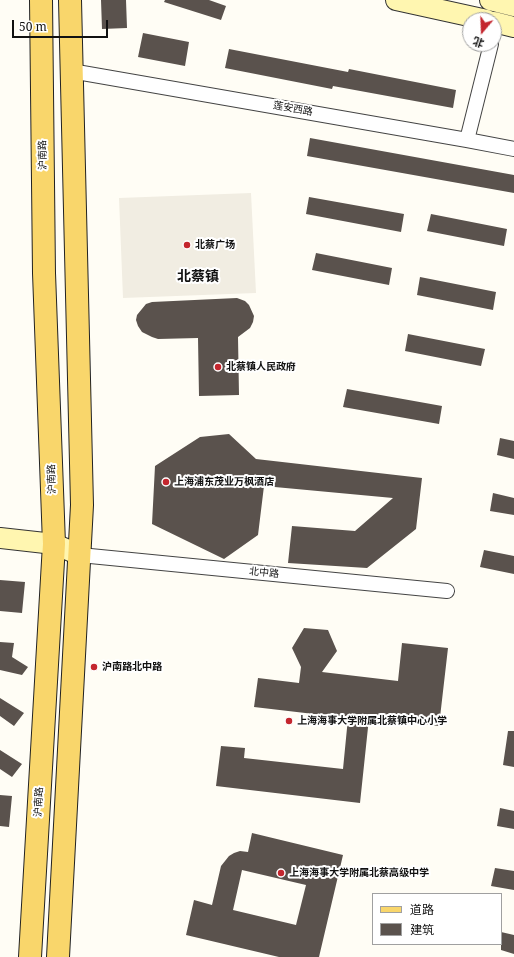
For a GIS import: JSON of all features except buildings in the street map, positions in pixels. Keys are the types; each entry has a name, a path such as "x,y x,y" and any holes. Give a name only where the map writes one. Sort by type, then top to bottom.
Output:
{"main road":[{"name":"沪南路","path":"30,957 54,550 44,273 41,0"},
{"path":"58,957 82,505 70,0"}],"street":[{"path":"396,0 462,16"},
{"path":"500,12 502,2"},
{"path":"468,140 489,52"},
{"name":"莲安西路","path":"71,71 514,149"},
{"name":"北中路","path":"0,538 80,555 447,591"},
{"name":"北中路","path":"0,551 54,550"}],"shaded area":[{"name":"北蔡广场","path":"251,193 256,293 123,298 119,198"}],"place":[{"name":"北蔡广场","path":"187,245"},
{"name":"北蔡镇人民政府","path":"218,367"},
{"name":"上海浦东茂业万枫酒店","path":"166,482"},
{"name":"沪南路北中路","path":"94,667"},
{"name":"上海海事大学附属北蔡镇中心小学","path":"289,721"},
{"name":"上海海事大学附属北蔡高级中学","path":"281,873"}],"district":[{"name":"北蔡镇","path":"198,277"}]}
